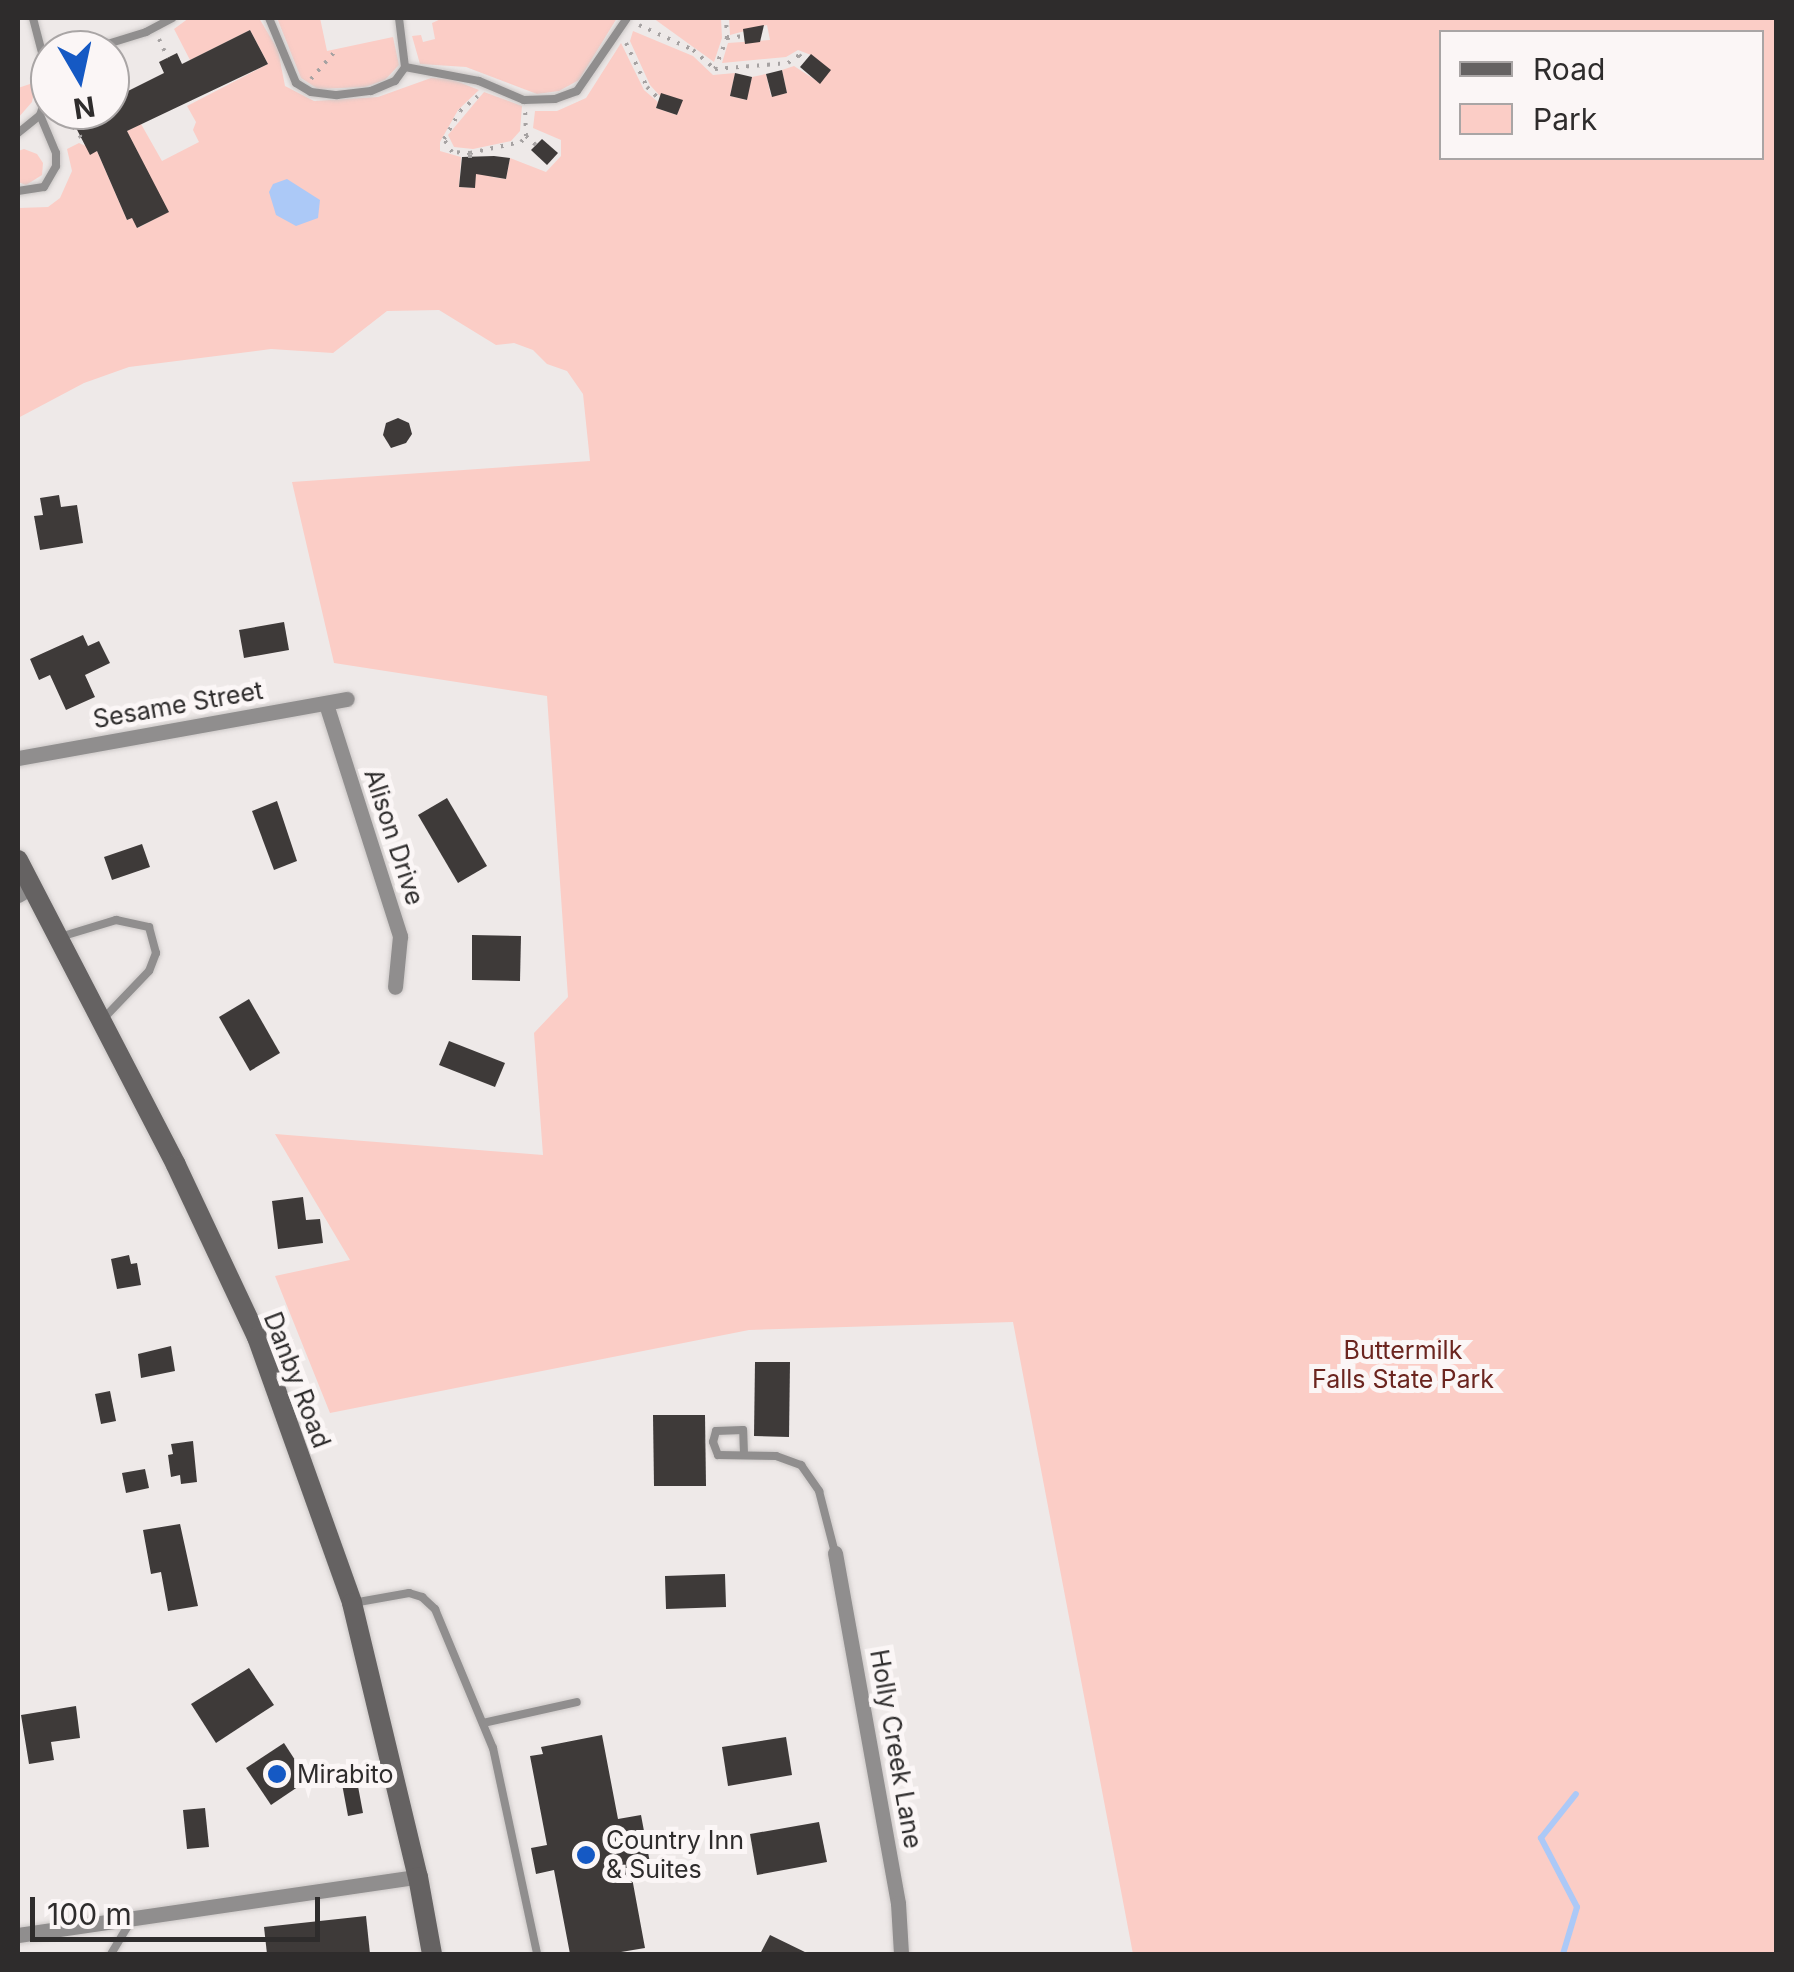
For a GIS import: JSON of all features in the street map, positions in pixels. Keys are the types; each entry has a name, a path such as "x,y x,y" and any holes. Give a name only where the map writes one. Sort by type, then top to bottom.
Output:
{"main road":[{"name":"Danby Road","path":"18,860 25,891 58,938 176,1165 256,1338 352,1603 418,1877 432,1954"}],"street":[{"name":"Sesame Street","path":"18,758 347,699"},
{"name":"Alison Drive","path":"326,704 400,936 394,987"},
{"name":"Holly Creek Lane","path":"836,1553 898,1903 901,1954"},
{"path":"18,1935 418,1877"}],"lane":[{"path":"130,37 172,18"},
{"path":"268,18 296,82 312,92 337,95 372,91 395,81 405,67 399,18"},
{"path":"405,67 485,84 524,100 555,100 577,92 626,18"},
{"path":"18,191 44,186 56,166 56,153 46,130"},
{"path":"58,938 116,920 138,921 148,926 155,939 156,953 149,972 101,1021"},
{"path":"744,1454 743,1430 716,1431 713,1442 718,1455 776,1456 801,1465 819,1491 836,1553"},
{"path":"352,1603 409,1593 429,1602 495,1755 537,1954"},
{"path":"484,1723 577,1702"},
{"path":"112,1954 130,1921"}],"path":[{"path":"626,18 693,50 715,69 788,63 799,55 805,60"},
{"path":"715,69 726,38 726,18"},
{"path":"154,29 168,58"},
{"path":"620,29 647,87 658,99"},
{"path":"726,38 744,36"},
{"path":"309,81 337,49"},
{"path":"769,64 774,72"},
{"path":"742,75 743,67"},
{"path":"485,84 475,100 460,111 444,139 452,152 470,155 503,151 531,140 524,100"},
{"path":"76,130 83,140"}],"green space":[{"name":"Buttermilk Falls State Park","path":"189,18 259,18 278,50 285,86 314,101 378,97 431,78 451,79 479,90 458,110 440,142 440,151 461,157 459,187 474,188 478,158 492,177 506,179 510,158 546,172 561,156 561,140 533,128 535,111 557,111 586,98 621,43 644,90 658,102 656,108 677,115 682,100 660,96 650,85 630,41 633,31 693,56 713,75 735,73 730,96 746,100 752,77 766,74 771,96 787,93 782,70 794,66 820,83 811,55 798,50 786,57 722,63 728,43 770,40 767,25 730,35 729,18 1776,18 1776,1954 1133,1954 1013,1322 749,1330 330,1413 275,1276 350,1260 275,1134 543,1155 534,1033 568,997 547,696 334,663 292,482 590,461 583,394 567,371 547,364 533,350 514,343 496,345 439,310 387,311 333,353 271,349 129,367 84,383 18,418 18,208 48,207 60,198 72,171 67,149 79,143 97,151 127,220 132,218 138,228 168,212 127,131 141,124 162,161 199,142 193,130 196,122 187,106 268,64 250,30 190,60 174,29"},
{"path":"277,18 320,18 327,51 393,37 399,65 385,80 365,87 318,89 301,78"},
{"path":"443,18 617,18 579,80 559,91 537,94 466,67 420,64 412,36 421,35 423,42 435,39 432,23"},
{"path":"653,18 721,18 722,38 714,62"},
{"path":"30,84 30,104 18,118 18,88"},
{"path":"484,92 522,106 520,131 511,141 473,149 454,147 448,135"},
{"path":"18,151 37,154 43,163 42,175 26,185 18,182"}],"water":[{"path":"287,179 320,200 318,218 296,226 276,215 269,192 273,184"}],"building":[{"path":"764,25 760,42 745,44 743,29"},
{"path":"250,30 268,64 130,130 130,90 164,73 159,62 177,53 182,64"},
{"path":"811,54 831,70 820,84 800,67"},
{"path":"782,70 787,93 772,97 766,74"},
{"path":"735,73 752,77 747,100 730,96"},
{"path":"661,93 683,100 677,115 656,108"},
{"path":"77,130 129,130 169,212 137,228 132,218 127,220 97,151 90,155"},
{"path":"542,139 558,153 547,165 531,150"},
{"path":"462,157 510,158 506,179 476,174 475,188 459,187"},
{"path":"398,418 409,423 412,434 406,443 391,448 383,435 386,423"},
{"path":"59,495 61,507 77,505 83,543 40,550 34,516 43,515 40,498"},
{"path":"284,622 289,650 244,658 239,630"},
{"path":"83,635 88,646 99,641 110,663 85,675 95,697 66,710 50,675 39,680 30,659"},
{"path":"447,798 487,866 458,883 418,815"},
{"path":"277,801 297,861 274,870 252,811"},
{"path":"142,844 150,867 112,880 104,857"},
{"path":"472,935 521,936 520,981 472,980"},
{"path":"249,999 280,1053 250,1071 219,1017"},
{"path":"449,1041 505,1063 495,1087 439,1065"},
{"path":"303,1197 306,1220 320,1219 323,1243 278,1249 272,1201"},
{"path":"129,1255 131,1264 137,1263 141,1285 117,1289 111,1259"},
{"path":"171,1346 175,1371 141,1378 138,1354"},
{"path":"755,1362 790,1362 789,1437 754,1436"},
{"path":"110,1391 116,1421 101,1424 95,1394"},
{"path":"653,1415 705,1415 706,1486 654,1486"},
{"path":"193,1441 197,1482 181,1484 180,1475 171,1477 171,1444"},
{"path":"145,1469 149,1488 126,1493 122,1473"},
{"path":"180,1524 198,1606 168,1611 161,1572 151,1574 143,1530"},
{"path":"725,1574 726,1607 666,1609 665,1576"},
{"path":"249,1668 274,1705 216,1743 191,1704"},
{"path":"76,1706 80,1738 51,1742 54,1760 29,1764 21,1715"},
{"path":"602,1735 618,1819 641,1815 650,1863 630,1867 645,1948 609,1954 570,1954 554,1870 536,1874 531,1848 547,1845 530,1756 543,1754 541,1747"},
{"path":"786,1737 792,1775 728,1786 722,1747"},
{"name":"Mirabito","path":"284,1743 308,1780 271,1805 246,1768"},
{"path":"357,1781 363,1813 348,1816 342,1784"},
{"path":"205,1808 209,1847 187,1849 183,1810"},
{"path":"819,1822 827,1862 757,1875 750,1834"},
{"path":"366,1916 370,1954 267,1954 264,1927"},
{"path":"770,1935 809,1954 760,1954"}],"waterway":[{"path":"1563,1954 1577,1907 1541,1838 1576,1794"}],"place":[{"name":"Mirabito","path":"277,1774"},
{"name":"Country Inn & Suites","path":"586,1855"}]}
